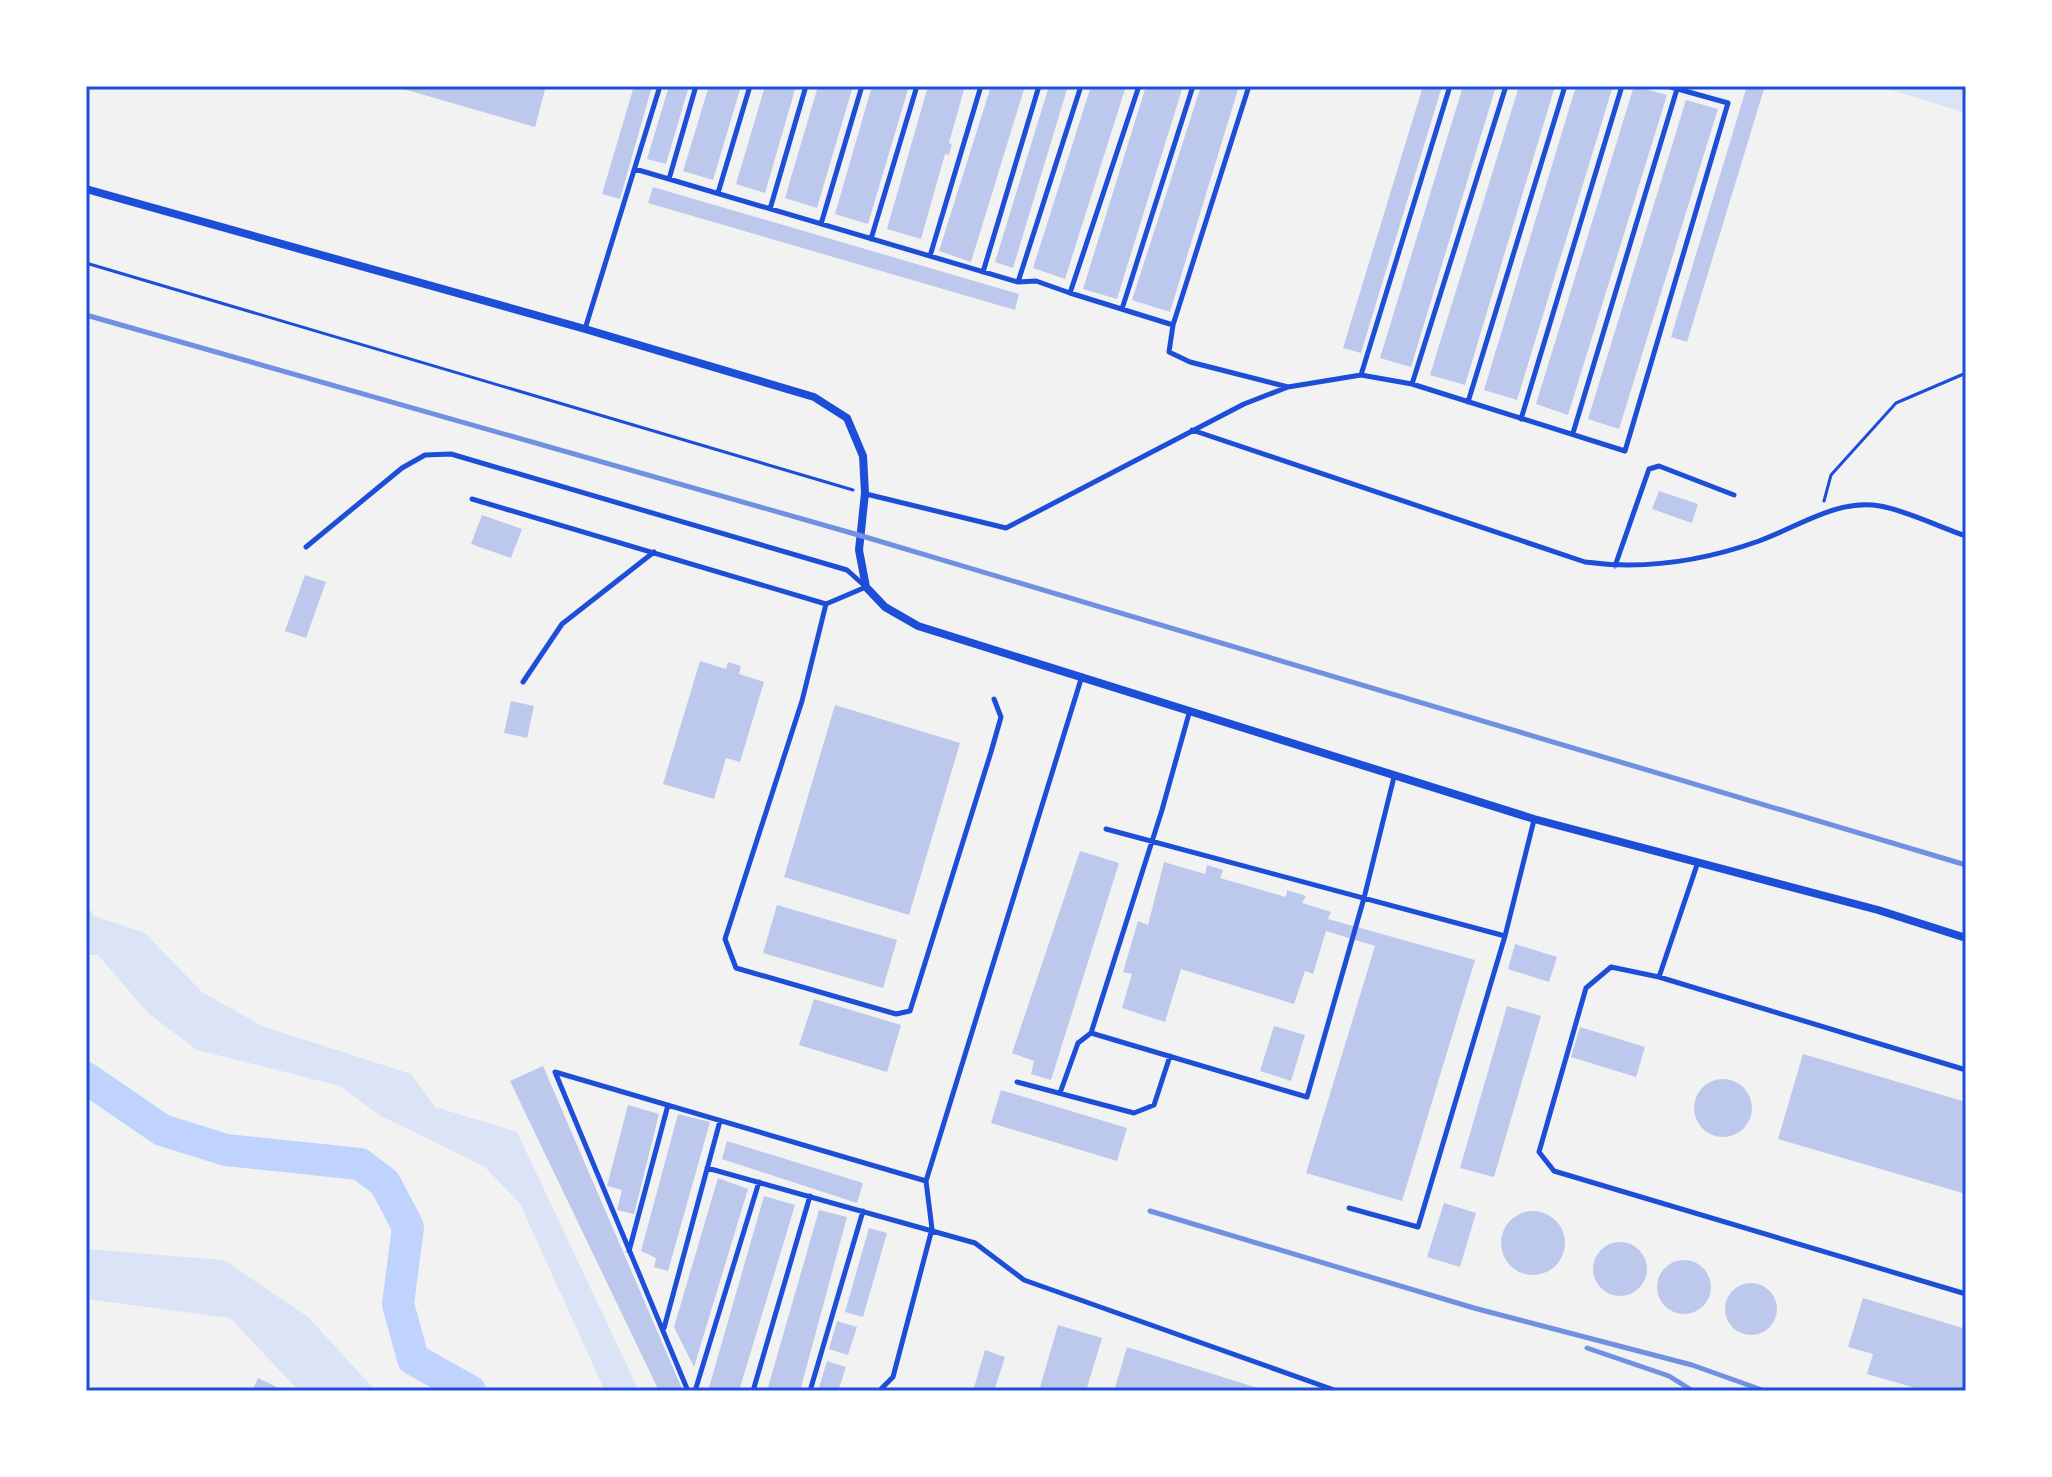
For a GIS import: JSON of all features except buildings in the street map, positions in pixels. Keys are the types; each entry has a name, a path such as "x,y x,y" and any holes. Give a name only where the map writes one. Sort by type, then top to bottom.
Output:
{"street":[{"path":"86,189 585,329 814,397 847,418 863,456 865,493 859,550 866,587 885,607 918,626 1534,819 1878,910 1966,938"}],"lane":[{"path":"585,329 660,86"},
{"path":"669,179 696,86"},
{"path":"718,193 750,86"},
{"path":"770,209 806,86"},
{"path":"821,224 862,86"},
{"path":"871,239 917,86"},
{"path":"930,256 981,86"},
{"path":"983,272 1039,86"},
{"path":"1018,282 1081,86"},
{"path":"1070,293 1139,86"},
{"path":"1122,309 1193,86"},
{"path":"1249,86 1173,325 1169,352 1190,362 1288,387"},
{"path":"1361,375 1450,86"},
{"path":"1412,384 1506,86"},
{"path":"1468,402 1565,86"},
{"path":"1521,419 1622,86"},
{"path":"865,493 1006,528 1244,404 1288,387 1361,375 1412,384 1625,451 1728,103 1667,86"},
{"path":"1573,433 1677,89"},
{"path":"635,169 1018,282 1036,281 1173,325"},
{"path":"1191,430 1585,562 1615,566 1682,563 1759,541 1821,512 1878,505 1966,536"},
{"path":"306,547 402,468 425,455 451,454 847,570 866,587 826,604 472,499"},
{"path":"1615,566 1649,469 1659,466 1734,495"},
{"path":"523,682 562,624 654,552"},
{"path":"826,604 802,701 725,939 736,968 896,1014 910,1011 1001,717 994,699"},
{"path":"879,1391 893,1377 932,1229 926,1181 1082,676"},
{"path":"1060,1093 1078,1043 1091,1033 1153,840 1190,709"},
{"path":"1091,1033 1307,1097 1364,898 1394,777"},
{"path":"1349,1208 1418,1227 1505,936 1534,819"},
{"path":"1106,829 1505,936"},
{"path":"1659,977 1698,862"},
{"path":"1966,1070 1659,977 1611,967 1586,988 1539,1152 1554,1171 1966,1294"},
{"path":"1017,1082 1134,1113 1154,1105 1170,1056"},
{"path":"688,1391 555,1072 926,1181"},
{"path":"629,1251 668,1105"},
{"path":"663,1330 720,1121"},
{"path":"707,1168 975,1243 1024,1280 1337,1391"},
{"path":"695,1391 759,1182"},
{"path":"753,1391 810,1196"},
{"path":"810,1391 863,1211"}],"path":[{"path":"86,263 865,493"},
{"path":"1821,512 1831,475 1896,403 1966,373"}],"shaded area":[{"path":"1878,86 1966,86 1966,113"},
{"path":"86,903 94,916 145,933 202,992 262,1026 411,1074 435,1107 517,1132 639,1391 605,1391 520,1204 485,1167 379,1115 340,1086 197,1050 148,1013 98,955 86,955"},
{"path":"86,1249 224,1260 308,1317 376,1391 299,1391 230,1318 86,1299"}],"waterway":[{"path":"86,1078 162,1130 226,1150 360,1164 385,1183 408,1227 398,1304 413,1359 470,1391"}],"railway":[{"path":"86,315 862,536 1966,865"},
{"path":"1150,1211 1474,1308 1692,1365 1765,1391"},
{"path":"1587,1348 1669,1376 1693,1391"}]}
